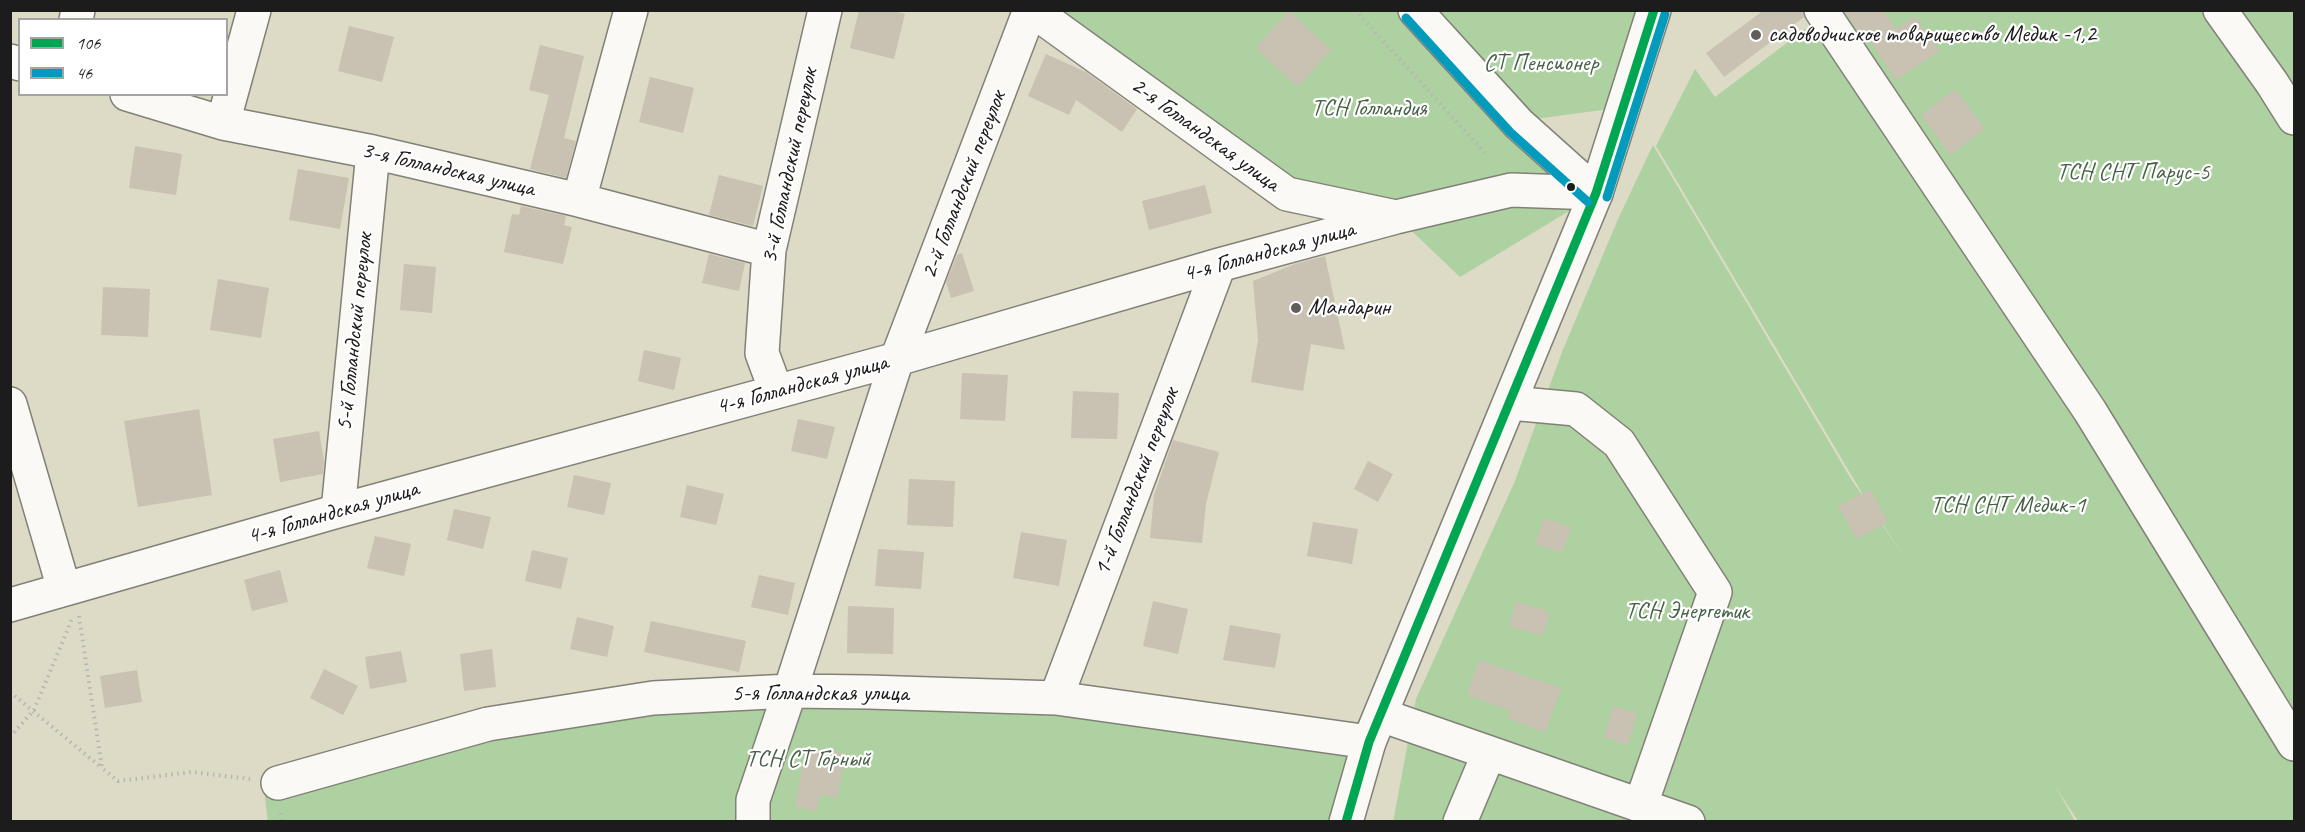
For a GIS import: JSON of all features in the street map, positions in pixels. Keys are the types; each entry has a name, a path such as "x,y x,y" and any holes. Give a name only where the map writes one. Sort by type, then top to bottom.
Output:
{"street":[{"path":"223,123 254,10"},
{"path":"579,200 631,10"},
{"name":"3-й Голландский переулок","path":"776,391 762,353 769,250 825,10"},
{"name":"2-я Голландская улица","path":"1031,10 1287,194 1396,217"},
{"name":"2-й Голландский переулок","path":"753,822 753,800 897,359 1031,10"},
{"path":"1415,10 1519,124 1596,194"},
{"path":"1346,822 1375,729 1596,194 1654,10"},
{"path":"1821,10 2090,411 2295,744"},
{"path":"2220,10 2295,118"},
{"name":"3-я Голландская улица","path":"134,96 223,123 373,152 579,200 769,250"},
{"name":"5-й Голландский переулок","path":"338,511 373,152"},
{"name":"4-я Голландская улица","path":"10,605 71,597 338,511 897,359 1219,265 1396,217 1511,190 1596,194"},
{"name":"1-й Голландский переулок","path":"1056,698 1219,265"},
{"path":"1510,403 1576,409 1619,443 1715,592 1641,804"},
{"path":"10,404 71,597"},
{"name":"5-я Голландская улица","path":"278,783 488,724 653,698 790,691 868,692 1056,698 1375,729 1489,753 1688,822"},
{"path":"1460,822 1489,753"}],"path":[{"path":"1355,10 1485,153"},
{"path":"10,737 34,710 71,597"},
{"path":"71,597 102,768"},
{"path":"10,692 117,781 192,772 278,783 282,822"}],"green space":[{"name":"ТСН Голландия","path":"1035,11 1412,11 1519,124 1574,208 1460,277 1395,215 1289,193"},
{"name":"СТ Пенсионер","path":"1418,11 1641,11 1609,109 1521,121"},
{"name":"ТСН СНТ Парус-5","path":"1831,11 2294,11 2294,736"},
{"path":"1820,18 2294,748 2294,821 2078,821 2055,786 2075,821 1393,822 1416,699 1515,481 1562,352 1619,217 1653,145 1851,479 1907,561 1862,493 1656,146 1695,69 1715,97"},
{"name":"ТСН СТ Горный","path":"804,699 1056,706 1352,750 1332,822 268,822 264,789 492,732"}],"building":[{"path":"859,10 890,10 905,14 894,59 850,48"},
{"name":"садоводчиское товарищество Медик -1,2","path":"1764,10 1802,10 1804,17 1724,77 1706,53"},
{"path":"1844,10 1883,10 1896,29 1915,16 1939,51 1896,80 1868,38 1864,40"},
{"path":"1289,11 1331,50 1298,87 1255,48"},
{"path":"349,26 394,37 382,82 338,71"},
{"path":"540,45 584,56 564,138 576,141 566,178 530,169 549,95 529,90"},
{"path":"1046,54 1086,72 1137,109 1122,132 1076,100 1069,115 1028,96"},
{"path":"650,77 694,88 683,133 639,122"},
{"path":"1955,89 1985,129 1950,155 1921,115"},
{"path":"135,146 182,154 176,195 129,188"},
{"path":"298,169 349,178 340,229 289,220"},
{"path":"719,175 763,186 753,226 709,215"},
{"path":"1205,185 1212,213 1149,230 1142,201"},
{"path":"521,206 566,216 564,225 572,227 563,264 504,252 512,214 519,215"},
{"path":"962,253 974,291 951,298 946,282 957,255"},
{"path":"709,254 745,263 739,291 702,283"},
{"name":"Мандарин","path":"1325,256 1345,350 1311,344 1303,391 1251,382 1258,340 1253,281 1295,264"},
{"path":"404,264 436,267 432,313 400,310"},
{"path":"218,279 269,288 261,338 210,330"},
{"path":"103,287 150,289 148,337 101,335"},
{"path":"644,350 681,358 674,390 638,381"},
{"path":"962,373 1008,375 1005,421 960,419"},
{"path":"1073,391 1119,393 1117,439 1071,438"},
{"path":"199,409 212,495 138,507 124,421"},
{"path":"798,419 835,427 827,459 791,451"},
{"path":"319,431 324,461 323,474 280,482 273,439"},
{"path":"1173,440 1219,452 1206,504 1202,543 1150,538 1154,495"},
{"path":"1368,461 1393,474 1378,502 1354,489"},
{"path":"574,475 611,483 604,515 567,507"},
{"path":"909,479 955,481 953,527 907,525"},
{"path":"687,485 724,494 716,525 680,517"},
{"path":"1870,489 1888,522 1856,539 1838,506"},
{"path":"454,509 491,517 483,549 447,540"},
{"path":"1544,518 1571,527 1562,553 1535,544"},
{"path":"1313,522 1358,529 1352,564 1307,556"},
{"path":"1021,532 1067,540 1059,586 1013,578"},
{"path":"375,536 411,544 404,576 367,568"},
{"path":"878,549 924,552 921,589 875,586"},
{"path":"532,550 568,558 561,589 525,581"},
{"path":"280,570 288,602 252,611 244,580"},
{"path":"759,575 795,583 788,615 751,607"},
{"path":"1153,601 1188,609 1178,654 1143,646"},
{"path":"1516,601 1550,612 1543,636 1509,626"},
{"path":"848,606 894,608 893,654 847,653"},
{"path":"577,617 614,626 607,657 570,649"},
{"path":"651,621 746,641 739,672 644,652"},
{"path":"1230,625 1281,634 1275,668 1223,660"},
{"path":"492,649 496,687 464,691 460,654"},
{"path":"401,651 407,682 370,689 365,657"},
{"path":"1479,660 1561,688 1545,732 1508,719 1511,711 1467,695"},
{"path":"324,669 358,686 343,715 310,698"},
{"path":"137,670 142,702 105,708 100,676"},
{"path":"1613,706 1637,713 1628,745 1604,737"},
{"path":"806,747 846,754 837,798 820,795 816,811 795,807"}],"transit line":[{"name":"106","path":"1346,822 1369,742 1596,193 1654,10"},
{"name":"46","path":"1607,197 1665,14"},
{"name":"46","path":"1406,18 1510,132 1588,202"}],"place":[{"name":"садоводчиское товарищество Медик -1,2","path":"1756,35"},
{"name":"Мандарин","path":"1296,308"}],"park label":[{"name":"ТСН СНТ Медик-1","path":"2008,506"},
{"name":"ТСН Энергетик","path":"1687,612"}]}
